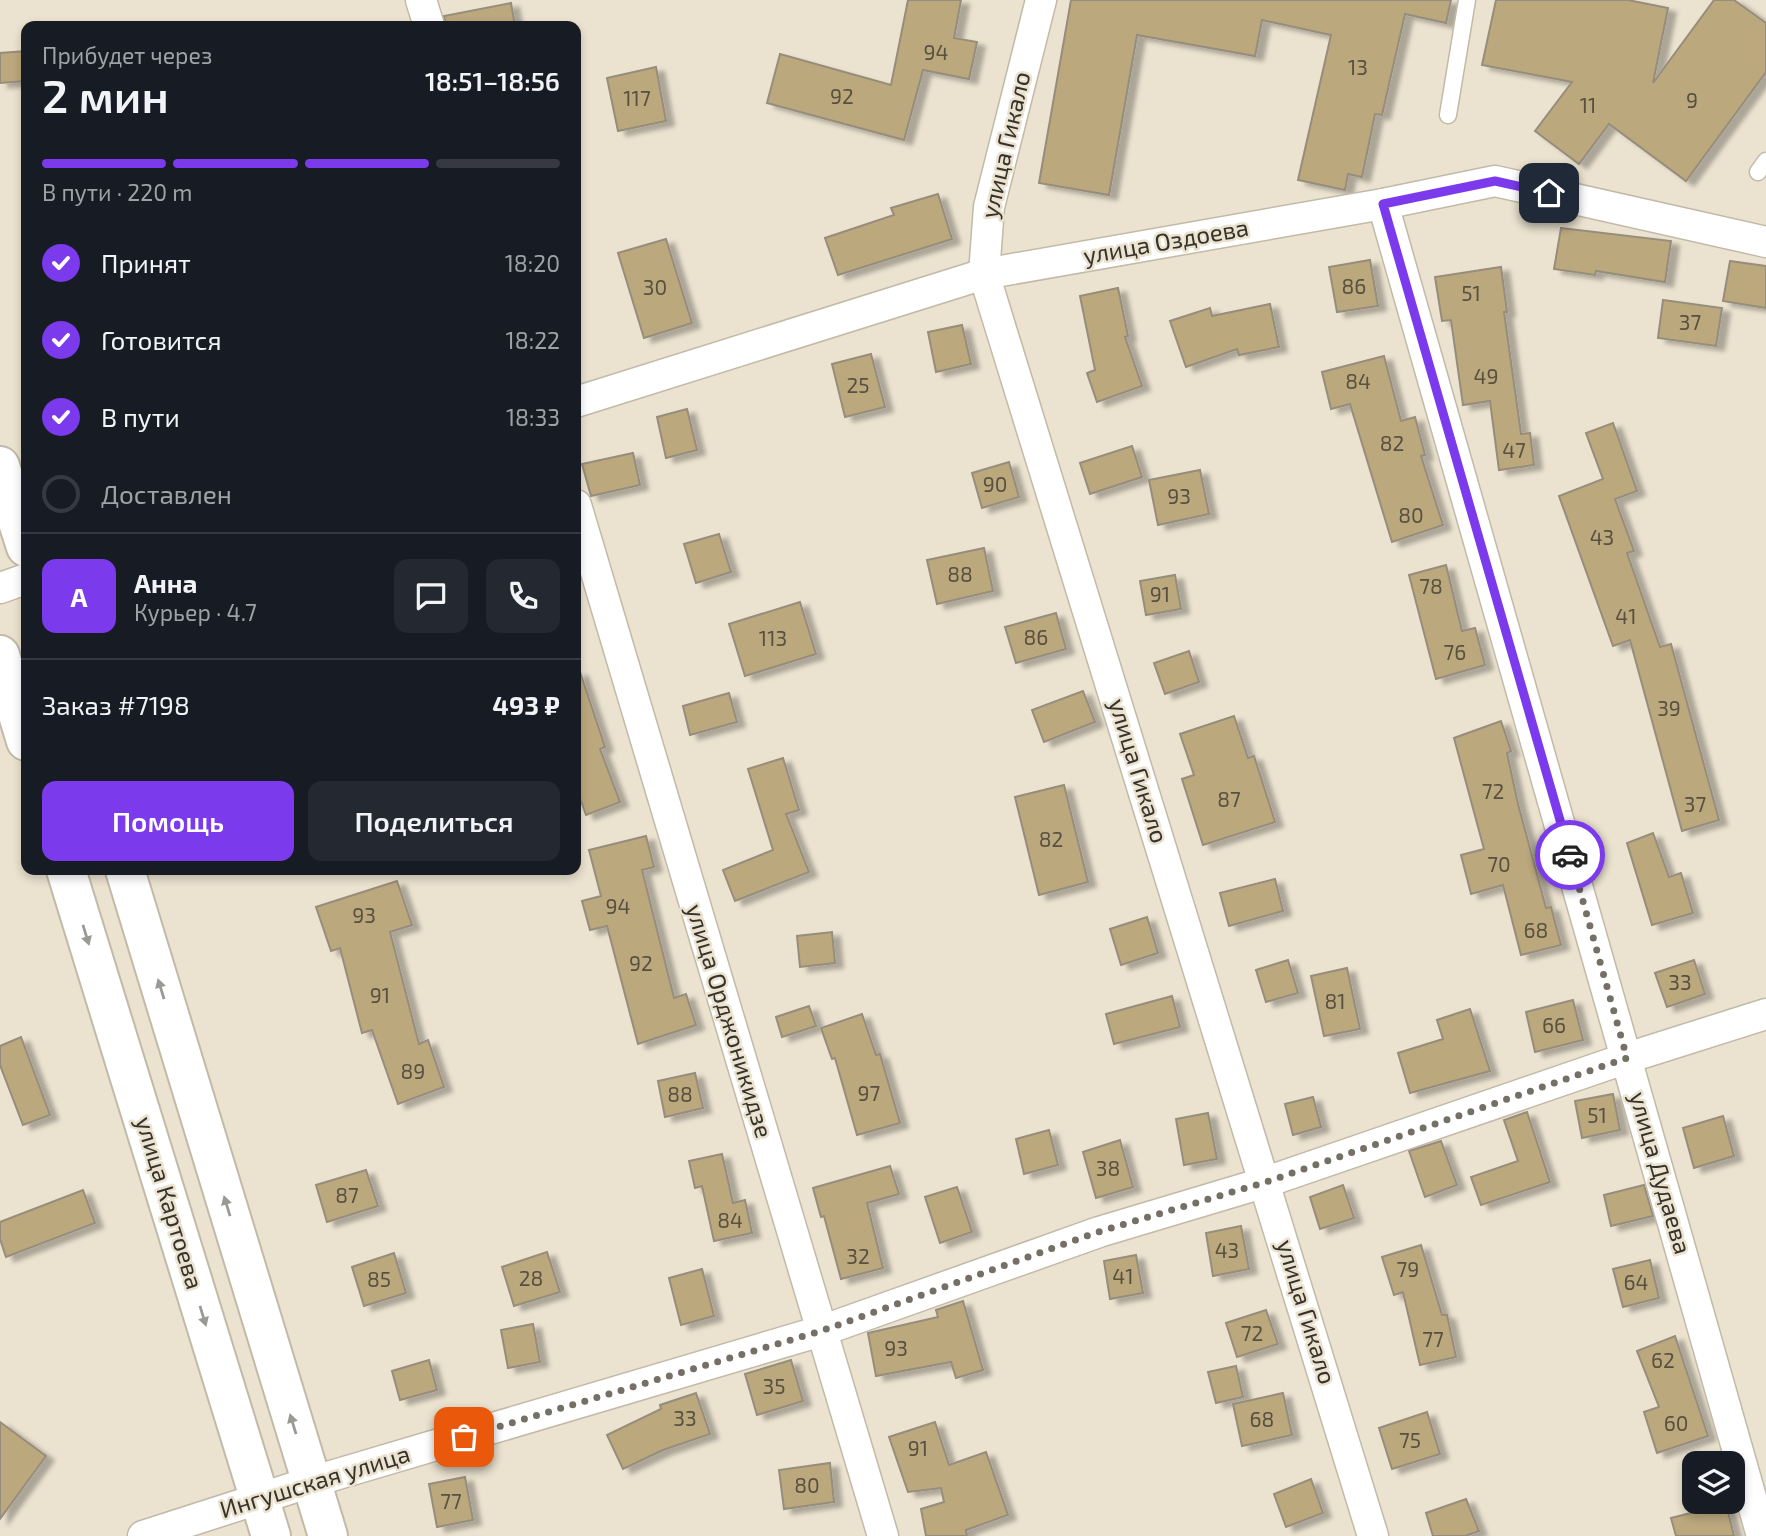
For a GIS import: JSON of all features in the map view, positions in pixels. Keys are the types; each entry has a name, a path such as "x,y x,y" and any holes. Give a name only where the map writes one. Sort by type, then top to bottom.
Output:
{"main road":[{"path":"0,466 21,531"},
{"path":"0,655 21,724"},
{"name":"улица Картоева","path":"68,875 271,1536"},
{"path":"127,875 328,1536"}],"street":[{"path":"421,0 427,21"},
{"name":"улица Гикало","path":"1041,0 989,207 984,274 1373,1536"},
{"name":"улица Оздоева","path":"581,400 984,274 1383,204 1495,181 1766,242"},
{"name":"улица Дудаева","path":"1383,204 1762,1536"},
{"name":"улица Орджоникидзе","path":"581,522 883,1536"},
{"path":"0,588 21,581"},
{"name":"Ингушская улица","path":"143,1536 311,1482 821,1331 1098,1232 1266,1182 1627,1058 1766,1014"}],"lane":[{"path":"1448,115 1467,0"}],"building":[{"path":"908,0 961,0 954,38 977,42 969,79 923,70 904,140 767,103 780,54 891,85"},
{"path":"1071,0 1451,0 1446,23 1405,14 1382,115 1375,114 1362,177 1348,174 1345,190 1298,180 1331,35 1262,20 1255,56 1137,35 1109,195 1039,183"},
{"path":"1496,0 1628,0 1668,8 1653,83 1714,0 1734,0 1766,23 1766,72 1686,181 1609,124 1579,164 1535,131 1572,82 1482,65"},
{"path":"511,3 514,21 445,21 444,16"},
{"path":"21,51 21,81 0,83 0,53"},
{"path":"656,67 666,121 618,131 607,78"},
{"path":"938,194 952,239 838,275 825,238 894,215 891,208"},
{"path":"1561,228 1671,241 1665,282 1596,271 1595,275 1554,269"},
{"path":"666,239 692,323 644,338 618,253"},
{"path":"1370,260 1378,306 1337,312 1329,267"},
{"path":"1730,261 1766,266 1766,308 1723,301"},
{"path":"1501,267 1507,312 1504,312 1521,434 1530,433 1534,465 1499,470 1490,401 1463,405 1451,320 1442,321 1435,277"},
{"path":"1118,288 1128,336 1125,337 1142,386 1097,402 1087,373 1095,370 1080,296"},
{"path":"1663,300 1722,308 1716,346 1658,338"},
{"path":"1270,304 1279,347 1239,355 1237,349 1186,367 1170,321 1210,308 1212,316"},
{"path":"962,325 971,364 936,372 928,332"},
{"path":"871,354 885,407 845,417 832,364"},
{"path":"1384,356 1401,421 1415,417 1425,455 1421,456 1443,525 1392,542 1350,404 1331,409 1322,372"},
{"path":"687,409 697,450 666,458 657,417"},
{"path":"1613,423 1637,491 1615,499 1634,551 1627,553 1660,647 1671,644 1719,820 1682,831 1630,640 1613,646 1559,496 1603,479 1586,433"},
{"path":"1132,446 1142,477 1090,494 1080,463"},
{"path":"633,453 640,485 591,496 582,464"},
{"path":"1009,462 1019,497 982,508 972,473"},
{"path":"1200,470 1209,514 1158,525 1149,480"},
{"path":"719,534 731,572 696,583 684,544"},
{"path":"984,548 993,591 937,604 927,560"},
{"path":"1446,565 1462,631 1475,628 1485,665 1436,679 1409,575"},
{"path":"1175,575 1181,609 1146,615 1140,581"},
{"path":"800,602 816,654 745,676 729,624"},
{"path":"1056,613 1066,649 1016,663 1005,627"},
{"path":"1189,651 1199,682 1165,694 1154,663"},
{"path":"581,675 605,747 600,749 620,802 586,815 581,801"},
{"path":"1083,691 1095,722 1044,742 1032,710"},
{"path":"729,693 737,722 690,735 683,706"},
{"path":"1234,716 1248,758 1254,756 1275,822 1203,845 1182,779 1194,775 1180,734"},
{"path":"1501,721 1511,751 1507,753 1518,804 1546,908 1551,907 1561,945 1521,955 1503,885 1471,894 1461,855 1484,849 1454,738"},
{"path":"783,758 799,810 786,814 809,872 735,901 723,870 773,850 748,769"},
{"path":"1064,785 1088,882 1039,895 1015,797"},
{"path":"1653,833 1669,877 1681,873 1693,913 1652,925 1627,843"},
{"path":"646,836 654,867 642,870 674,998 686,994 696,1025 638,1044 607,926 590,930 582,901 601,896 589,850"},
{"path":"1275,879 1283,911 1229,926 1220,893"},
{"path":"397,881 412,925 390,932 419,1044 428,1040 444,1087 398,1104 372,1030 362,1033 340,948 331,951 316,907"},
{"path":"1147,917 1158,953 1121,965 1110,929"},
{"path":"832,932 835,963 800,967 797,936"},
{"path":"1288,960 1298,993 1266,1002 1256,970"},
{"path":"1694,960 1705,994 1667,1007 1655,973"},
{"path":"1347,968 1360,1029 1324,1036 1311,976"},
{"path":"1172,996 1180,1027 1114,1044 1106,1014"},
{"path":"1573,1000 1583,1040 1535,1052 1526,1012"},
{"path":"809,1006 816,1026 782,1037 776,1017"},
{"path":"1470,1009 1490,1071 1410,1093 1398,1053 1443,1039 1437,1020"},
{"path":"862,1014 876,1055 880,1054 900,1123 857,1135 835,1058 832,1059 821,1028"},
{"path":"21,1037 50,1115 23,1125 0,1065 0,1046"},
{"path":"695,1073 703,1108 665,1117 658,1081"},
{"path":"1613,1094 1620,1130 1582,1138 1575,1101"},
{"path":"1313,1097 1321,1127 1293,1135 1285,1104"},
{"path":"1527,1112 1550,1182 1481,1205 1471,1177 1518,1161 1504,1120"},
{"path":"1208,1113 1217,1159 1184,1165 1176,1119"},
{"path":"1723,1116 1734,1156 1694,1168 1683,1128"},
{"path":"1049,1130 1058,1165 1024,1174 1016,1139"},
{"path":"1120,1140 1133,1187 1096,1198 1083,1152"},
{"path":"1441,1141 1457,1185 1425,1197 1409,1151"},
{"path":"722,1154 733,1203 745,1200 752,1233 714,1241 702,1186 695,1188 689,1161"},
{"path":"890,1166 899,1194 867,1203 883,1268 841,1279 824,1216 821,1217 813,1188"},
{"path":"366,1170 378,1206 327,1222 316,1185"},
{"path":"1343,1185 1354,1218 1320,1229 1310,1197"},
{"path":"1644,1185 1653,1216 1611,1226 1604,1195"},
{"path":"957,1187 972,1232 940,1243 925,1197"},
{"path":"83,1190 95,1223 6,1257 0,1239 0,1222"},
{"path":"1241,1226 1249,1269 1213,1276 1206,1233"},
{"path":"1421,1245 1442,1315 1447,1315 1456,1357 1420,1365 1403,1292 1394,1295 1382,1257"},
{"path":"547,1252 560,1292 514,1306 502,1267"},
{"path":"394,1253 406,1293 364,1306 352,1267"},
{"path":"1136,1255 1143,1293 1110,1299 1104,1261"},
{"path":"1650,1260 1659,1298 1623,1307 1613,1269"},
{"path":"702,1269 714,1316 681,1325 669,1278"},
{"path":"963,1301 983,1370 956,1378 951,1362 876,1376 868,1333 938,1317 936,1310"},
{"path":"1266,1310 1278,1344 1237,1357 1226,1323"},
{"path":"533,1324 540,1362 508,1368 501,1330"},
{"path":"1675,1336 1708,1436 1657,1453 1644,1412 1659,1407 1637,1351"},
{"path":"429,1360 437,1390 400,1400 392,1371"},
{"path":"791,1360 803,1401 757,1415 745,1374"},
{"path":"1236,1366 1243,1397 1216,1403 1208,1372"},
{"path":"696,1393 710,1434 663,1450 623,1469 607,1435 661,1409 660,1405"},
{"path":"1283,1393 1292,1435 1242,1446 1233,1404"},
{"path":"1427,1412 1440,1454 1392,1469 1379,1428"},
{"path":"0,1422 46,1456 0,1519"},
{"path":"935,1422 949,1465 986,1452 1008,1515 966,1530 967,1536 926,1536 921,1509 944,1502 941,1488 908,1492 889,1437"},
{"path":"830,1463 834,1502 784,1509 779,1470"},
{"path":"465,1477 473,1520 437,1527 429,1484"},
{"path":"1311,1479 1323,1513 1286,1527 1274,1494"},
{"path":"1466,1499 1479,1531 1465,1536 1433,1536 1426,1513"},
{"path":"1687,1514 1728,1514 1734,1536 1676,1536 1671,1518"}],"way so far":[{"path":"464,1437 821,1331 1098,1232 1266,1182 1627,1058 1570,855"}],"route":[{"path":"1549,193 1495,181 1383,204 1570,855"}]}
